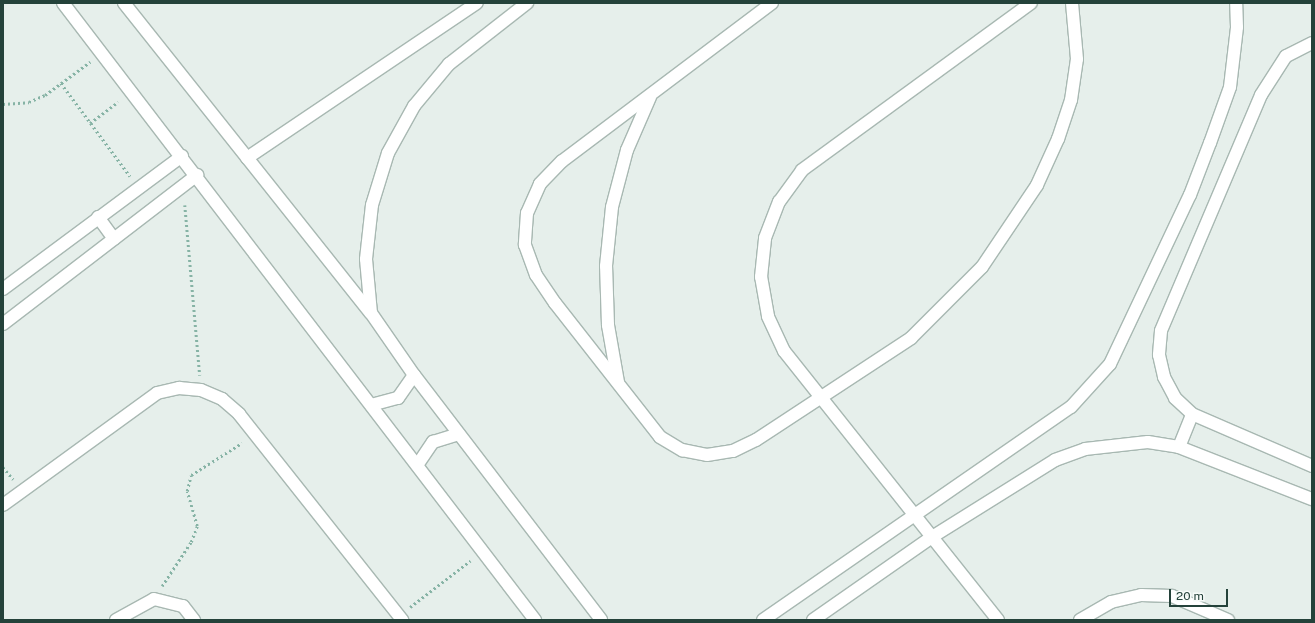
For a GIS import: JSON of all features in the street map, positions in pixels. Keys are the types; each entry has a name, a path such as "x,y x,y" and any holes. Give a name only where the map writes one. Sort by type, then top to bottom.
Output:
{"street":[{"path":"63,3 197,175 535,620"},
{"path":"124,3 371,313 414,375 601,620"},
{"path":"247,158 478,3"},
{"path":"371,313 366,259 372,205 388,153 414,106 449,64 527,3"},
{"path":"772,3 562,162 540,184 527,214 525,245 536,275 660,437 682,450 707,455 733,452 821,398 911,338 948,304 1012,227 1037,184 1071,100 1077,59 1072,3"},
{"path":"998,620 784,351 768,316 761,277 765,238 779,202 802,170 832,145 1032,3"},
{"path":"763,620 1071,407 1110,364 1190,195 1230,87 1237,28 1236,3"},
{"path":"1312,43 1286,56 1261,95 1161,331 1159,355 1164,377 1175,398 1192,414 1312,466"},
{"path":"618,384 607,311 606,266 612,207 627,150 651,96"},
{"path":"3,289 138,187 182,156"},
{"path":"3,324 197,175"},
{"path":"98,217 114,240"},
{"path":"371,405 398,398 414,375"},
{"path":"3,505 157,393 179,388 201,390 222,399 239,414 254,435 401,618"},
{"path":"1179,447 1192,414"},
{"path":"418,464 433,442 459,434"},
{"path":"813,620 932,537 1056,460 1085,448 1148,442 1179,447 1312,500"},
{"path":"1080,620 1111,602 1141,595 1172,596 1228,620"},
{"path":"116,620 154,599 183,606 194,620"}],"path":[{"path":"3,104 29,102 61,84 102,54"},
{"path":"61,84 138,187"},
{"path":"90,123 131,92"},
{"path":"184,186 201,390"},
{"path":"154,599 191,542 196,526 195,510 187,491 191,475 254,435"},
{"path":"401,618 482,551"}]}
